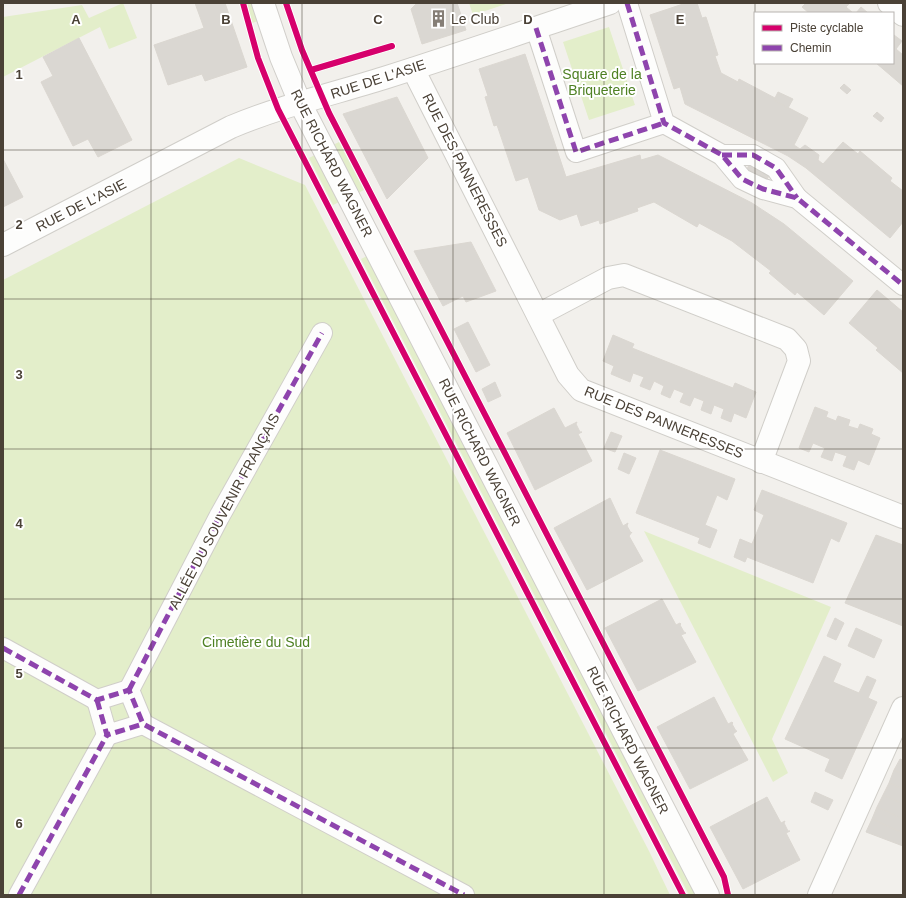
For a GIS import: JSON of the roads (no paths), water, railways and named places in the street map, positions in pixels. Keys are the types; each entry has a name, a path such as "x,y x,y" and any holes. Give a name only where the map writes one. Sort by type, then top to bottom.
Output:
{"street":[{"name":"RUE RICHARD WAGNER","path":"263,3 281,57 300,103 708,895"},
{"name":"RUE DE L'ASIE","path":"3,245 231,127 271,111 321,98 413,69 610,3"},
{"path":"627,3 664,123 722,155 742,179 763,189 797,198 903,285"},
{"path":"889,3 903,15"},
{"path":"536,28 576,152 664,123"},
{"name":"RUE DES PANNERESSES","path":"413,69 568,375 581,390 903,517"},
{"name":"RUE DES PANNERESSES","path":"538,315 608,278 624,275 787,339 796,349 799,361 761,462"},
{"name":"ALLÉE DU SOUVENIR FRANÇAIS","path":"129,690 219,517 322,333"},
{"path":"3,648 97,700 107,735"},
{"path":"97,700 129,690 143,724 464,895"},
{"path":"819,895 903,708"},
{"path":"19,895 107,735 143,724"}],"place":[{"name":"Le Club","path":"438,19"}],"park label":[{"name":"Square de la Briqueterie","path":"602,82"},
{"name":"Cimetière du Sud","path":"256,642"}]}
